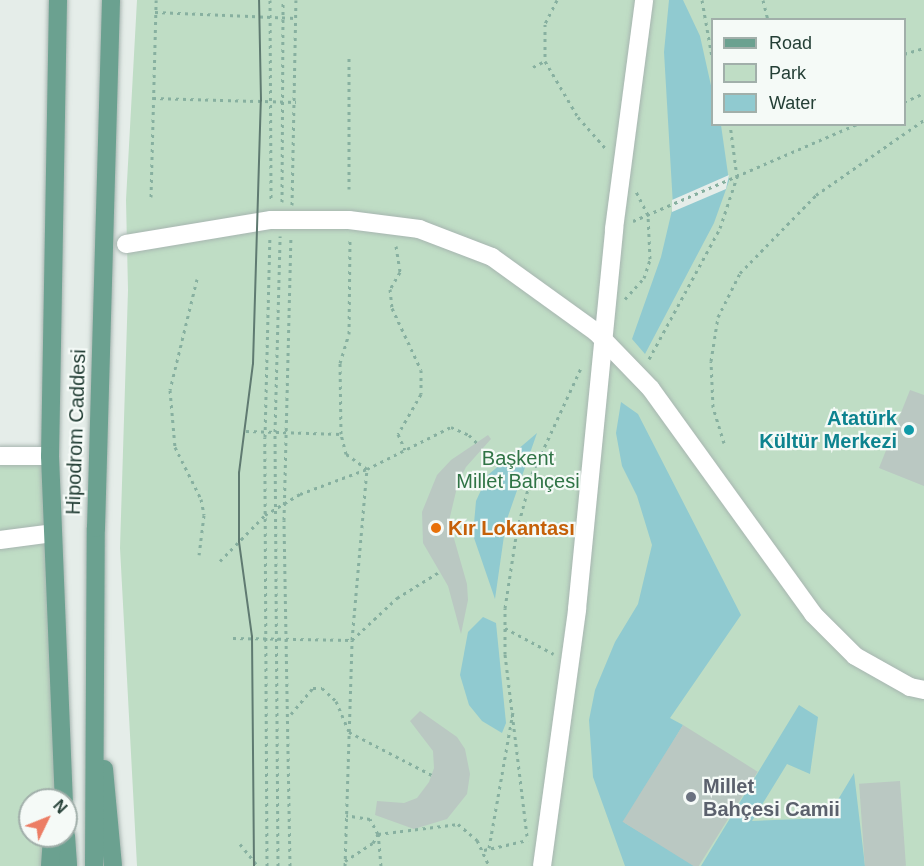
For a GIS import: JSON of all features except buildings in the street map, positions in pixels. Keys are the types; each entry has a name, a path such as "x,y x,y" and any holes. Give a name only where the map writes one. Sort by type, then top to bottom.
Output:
{"main road":[{"name":"Hipodrom Caddesi","path":"58,0 50,456 63,788"},
{"name":"Hipodrom Caddesi","path":"93,866 96,528 111,0"},
{"path":"55,788 59,706"},
{"path":"96,713 113,866"},
{"path":"50,866 51,848"},
{"path":"67,848 68,866"}],"street":[{"path":"542,866 570,662 606,342 614,229 644,0"},
{"path":"126,244 281,220 349,220 419,229 492,257 553,297 606,342 651,389 813,615 855,656 910,687 924,690"},
{"path":"0,456 50,456"},
{"path":"0,540 53,533"}],"path":[{"path":"151,197 156,0"},
{"path":"270,0 270,101 281,220 286,432 290,866"},
{"path":"278,866 275,432 281,220 283,0"},
{"path":"267,866 265,432 281,220 296,102 296,0"},
{"path":"556,0 545,24 545,62 578,117 610,153"},
{"path":"702,0 711,51"},
{"path":"763,0 768,18"},
{"path":"155,12 296,18"},
{"path":"906,53 924,48"},
{"path":"349,56 349,189"},
{"path":"533,67 545,62"},
{"path":"906,101 924,93"},
{"path":"153,98 296,102"},
{"path":"724,443 713,407 711,361 718,317 740,273 816,195 924,120"},
{"path":"649,358 720,228 737,177 729,126"},
{"path":"614,229 673,206 853,126"},
{"path":"608,315 633,290 648,267 652,235 648,215 634,188"},
{"path":"350,236 349,334 340,363 341,434 346,454 367,469"},
{"path":"396,246 400,272 390,289 392,308 421,370 421,394 398,434 405,450"},
{"path":"196,279 170,390 176,447 201,499 204,514 198,555"},
{"path":"529,849 505,628 510,567 532,474 585,362"},
{"path":"220,561 265,515 285,502 367,469 451,428 469,435 477,443"},
{"path":"246,431 341,434"},
{"path":"345,866 352,640 367,469"},
{"path":"233,638 352,640 397,598 439,572"},
{"path":"505,628 570,662"},
{"path":"290,715 314,688 322,688 336,701 349,732 432,776"},
{"path":"489,848 513,710"},
{"path":"346,815 370,819 378,834 381,866"},
{"path":"378,834 458,824 484,850 489,866"},
{"path":"345,861 373,843 378,834"},
{"path":"484,850 528,840"},
{"path":"240,844 258,866"}],"green space":[{"name":"Başkent Millet Bahçesi","path":"137,0 924,0 924,866 137,866 120,548 128,290 126,200"},
{"path":"0,456 50,456 59,706 55,788 18,788 18,848 51,848 50,866 0,866"}],"water":[{"path":"669,0 683,0 700,36 711,86 711,126 721,126 729,181 714,223 645,354 632,339 661,257 673,206 664,52"},
{"path":"621,402 638,414 741,615 670,718 683,725 625,823 696,866 625,866 593,777 589,720 595,690 615,642 638,604 652,545 637,496 622,466 616,433"},
{"path":"537,433 506,522 495,599 473,535 476,501 488,475"},
{"path":"483,617 496,623 506,723 502,733 482,721 469,705 460,675 468,632"},
{"path":"799,705 818,717 810,774 787,764 752,821 827,818 854,773 865,866 701,866"}],"pier":[{"path":"729,175 726,189 672,212 672,200"}],"tram line":[{"path":"254,866 252,637 239,542 239,473 253,364 261,101 259,0"}],"place":[{"name":"Atatürk Kültür Merkezi","path":"909,430"},
{"name":"Kır Lokantası","path":"436,528"},
{"name":"Millet Bahçesi Camii","path":"691,797"}]}
